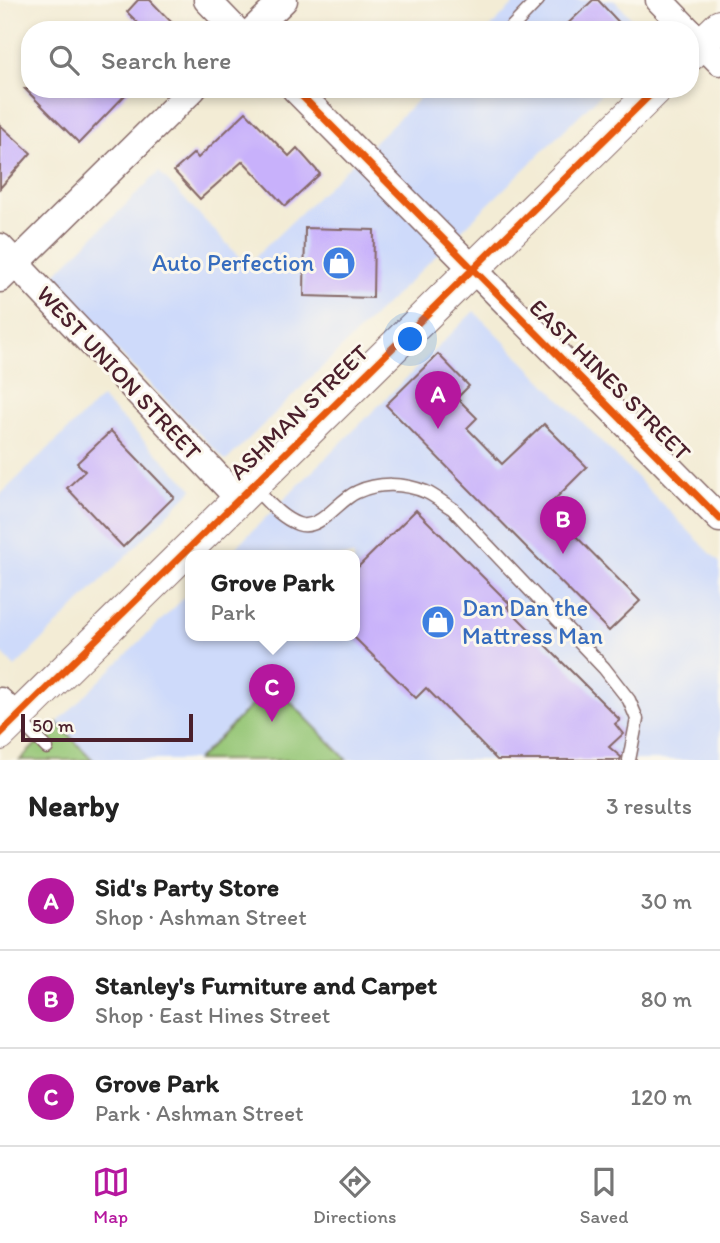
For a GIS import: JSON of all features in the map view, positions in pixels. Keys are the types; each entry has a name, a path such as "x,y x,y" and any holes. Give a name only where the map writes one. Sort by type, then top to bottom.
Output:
{"street":[{"path":"207,0 227,21"},
{"path":"262,21 284,0"},
{"path":"659,0 681,21"},
{"path":"5,263 183,98"},
{"name":"EAST HINES STREET","path":"304,98 720,519"},
{"name":"ASHMAN STREET","path":"5,717 245,492 647,98"},
{"name":"WEST UNION STREET","path":"5,263 245,492"}],"lane":[{"path":"518,21 538,0"},
{"path":"245,492 300,525 313,525 355,492 376,485 393,484 427,492 453,509 604,668 629,700 637,719 629,760"},
{"path":"5,717 47,748"}],"shaded area":[{"path":"518,0 614,0 634,21 497,21"},
{"path":"420,98 597,98 226,461 48,281 159,172 247,265"},
{"path":"474,311 720,563 720,760 347,760 273,685 197,760 93,760 57,723 185,597 185,641 360,641 360,550 233,550"},
{"path":"101,398 193,489 15,667 0,651 0,495"}],"green space":[{"path":"273,684 347,760 197,760"},
{"path":"57,723 93,760 20,760"}],"building":[{"path":"138,0 150,0 170,21 136,21 127,12"},
{"path":"593,0 598,0 618,21 571,21"},
{"path":"34,98 122,98 79,143"},
{"path":"246,112 289,156 297,148 320,174 285,206 243,161 200,199 174,171 194,153 198,158"},
{"path":"0,125 31,153 0,188"},
{"name":"Auto Perfection","path":"305,228 374,230 373,298 304,296"},
{"path":"438,354 469,386 457,398 477,418 467,428 502,464 544,424 587,467 547,507 640,601 609,631 386,405"},
{"path":"111,431 174,497 123,547 67,488 85,471 77,463"},
{"name":"Dan Dan the Mattress Man","path":"416,510 510,604 507,607 620,720 615,724 623,734 609,747 621,757 620,760 497,760 426,688 416,698 358,641 360,565"}],"cycle path":[{"path":"304,98 720,519"},
{"path":"187,550 647,98"},
{"path":"0,734 185,552"}],"place":[{"name":"Auto Perfection","path":"339,263"},
{"name":"Sid's Party Store","path":"438,429"},
{"name":"Stanley's Furniture and Carpet","path":"563,554"},
{"name":"Dan Dan the Mattress Man","path":"438,622"},
{"name":"Grove Park","path":"272,722"}]}
